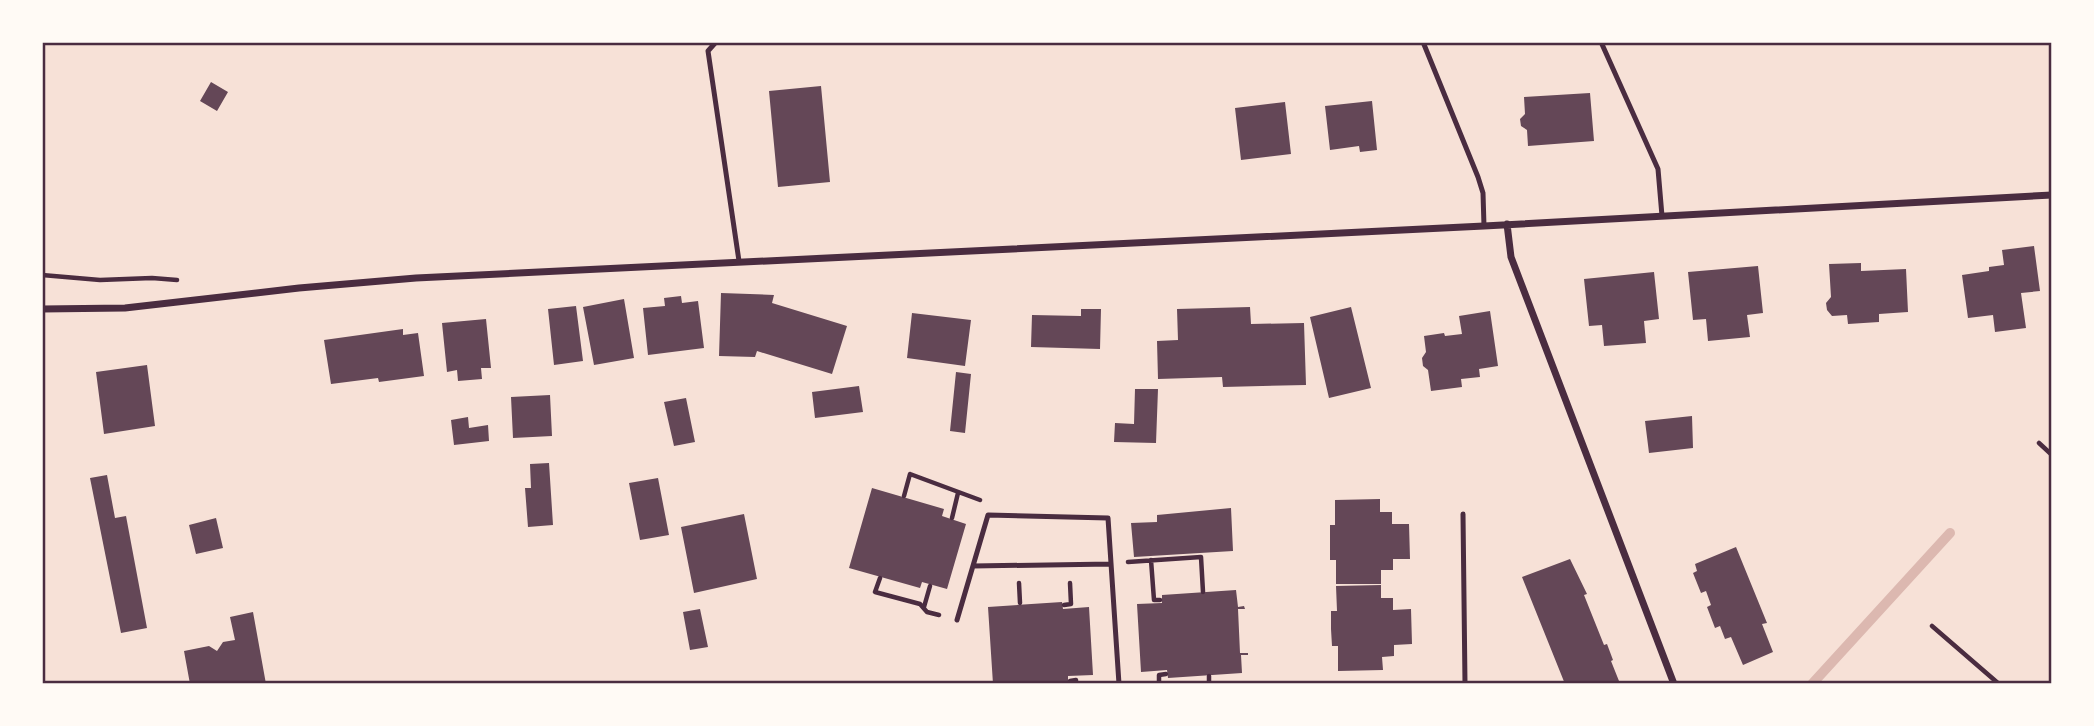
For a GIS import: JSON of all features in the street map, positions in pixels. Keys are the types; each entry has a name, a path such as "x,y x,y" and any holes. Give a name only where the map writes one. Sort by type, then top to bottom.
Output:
{"street":[{"path":"42,309 125,308 416,278 1507,225 2052,195"},
{"path":"1507,225 1511,257 1674,684"}],"lane":[{"path":"716,42 708,51 739,261"},
{"path":"1423,42 1478,177 1483,193 1484,226"},
{"path":"1601,42 1658,169 1662,216"},
{"path":"1463,514 1465,684"},
{"path":"957,620 988,516 1108,518 1119,684"},
{"path":"973,566 1111,563"}],"path":[{"path":"42,275 100,280 152,278"},
{"path":"2039,443 2052,455"},
{"path":"904,496 910,474 981,500 988,516"},
{"path":"952,518 958,493"},
{"path":"1111,563 1201,557 1203,592"},
{"path":"1151,560 1154,600 1160,600"},
{"path":"1064,605 1071,604 1068,565"},
{"path":"880,578 875,592 920,604 927,612 957,620"},
{"path":"923,608 930,586"},
{"path":"1932,626 1999,684"},
{"path":"1160,684 1159,675 1166,674"},
{"path":"1209,676 1209,684"},
{"path":"1070,681 1076,680 1076,684"}],"building":[{"path":"211,82 228,92 217,111 200,101"},
{"path":"821,86 830,182 778,187 769,91"},
{"path":"1590,93 1594,141 1528,146 1527,130 1521,126 1520,119 1525,114 1524,97"},
{"path":"1372,101 1377,150 1360,152 1359,146 1330,150 1325,106"},
{"path":"1285,102 1291,154 1241,160 1235,108"},
{"path":"2034,246 2040,291 2021,293 2026,328 1995,332 1993,315 1968,318 1962,275 1989,271 1989,267 2004,265 2002,250"},
{"path":"1861,263 1861,271 1906,269 1908,312 1879,314 1879,322 1848,324 1847,315 1832,316 1826,303 1831,297 1829,264"},
{"path":"1758,266 1763,313 1747,315 1750,337 1708,341 1706,319 1693,320 1688,272"},
{"path":"1654,272 1659,319 1644,321 1646,343 1604,346 1602,325 1589,326 1584,279"},
{"path":"721,293 774,295 772,303 847,326 832,374 757,351 755,357 719,356"},
{"path":"681,296 682,303 698,301 704,348 648,355 643,308 665,306 664,298"},
{"path":"624,299 634,358 594,365 583,307"},
{"path":"576,306 583,361 554,365 548,309"},
{"path":"1250,307 1251,324 1304,323 1306,385 1223,387 1222,377 1158,379 1157,341 1178,340 1177,309"},
{"path":"1351,307 1371,388 1329,398 1310,317"},
{"path":"1081,309 1101,309 1100,349 1031,347 1032,315 1081,316"},
{"path":"1490,311 1498,366 1479,369 1480,377 1461,379 1462,387 1431,391 1428,370 1423,366 1422,358 1426,352 1424,336 1462,334 1459,316"},
{"path":"912,313 971,320 965,366 907,358"},
{"path":"486,319 491,368 481,368 482,379 458,381 457,370 447,372 442,323"},
{"path":"403,329 403,335 418,333 424,376 379,382 378,378 331,384 324,340"},
{"path":"147,365 155,426 104,434 96,372"},
{"path":"956,372 971,374 965,433 950,431"},
{"path":"859,386 863,412 815,418 812,392"},
{"path":"1135,389 1158,389 1156,443 1114,442 1115,423 1134,424"},
{"path":"550,395 552,436 513,438 511,397"},
{"path":"686,398 695,442 674,446 664,402"},
{"path":"1692,416 1693,448 1649,453 1645,421"},
{"path":"468,417 469,428 488,425 489,441 454,445 451,420"},
{"path":"549,463 553,525 528,527 525,488 531,488 530,464"},
{"path":"107,475 115,518 126,516 147,628 121,633 90,478"},
{"path":"658,478 669,535 640,540 629,483"},
{"path":"872,488 944,509 942,516 966,524 947,589 922,582 920,588 849,568"},
{"path":"1380,499 1380,512 1392,512 1392,524 1409,524 1410,559 1393,559 1393,570 1381,570 1381,584 1336,584 1336,560 1330,560 1330,525 1335,525 1335,500"},
{"path":"1231,508 1233,551 1134,557 1131,523 1157,522 1157,515"},
{"path":"744,514 757,579 694,593 681,527"},
{"path":"216,518 223,548 196,554 189,525"},
{"path":"1736,547 1767,623 1762,624 1773,652 1743,665 1731,637 1725,639 1720,626 1715,628 1707,607 1711,605 1706,591 1701,593 1693,573 1697,571 1695,564"},
{"path":"1570,559 1587,594 1584,595 1604,645 1607,644 1619,681 1610,684 1565,684 1522,577"},
{"path":"1381,585 1381,598 1393,598 1393,610 1411,609 1412,644 1394,645 1394,656 1382,657 1383,670 1338,671 1338,646 1332,646 1331,629 1331,611 1337,611 1336,586"},
{"path":"1236,590 1238,607 1244,606 1245,609 1238,609 1240,653 1248,653 1241,655 1242,673 1168,678 1167,670 1141,672 1137,604 1162,603 1162,595"},
{"path":"1062,602 1063,609 1089,607 1093,675 1068,676 1068,684 993,684 988,607"},
{"path":"700,609 708,647 690,650 683,612"},
{"path":"253,612 266,684 190,684 184,651 209,646 217,651 223,642 235,640 230,617"}],"waterway":[{"path":"1812,684 1950,533"}]}
